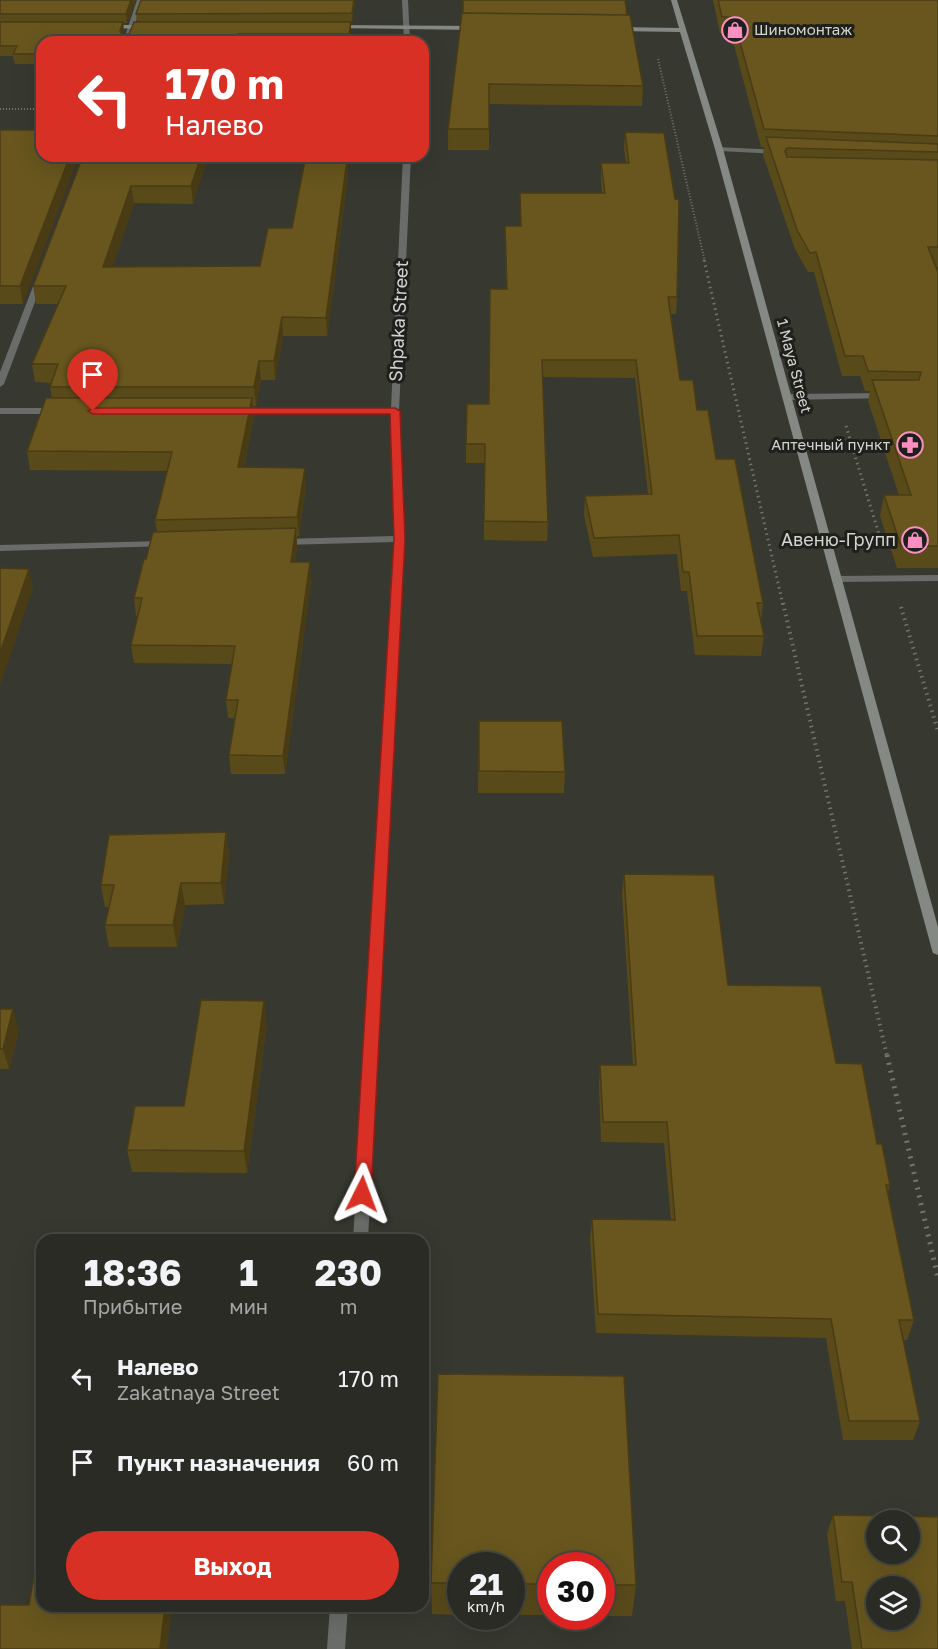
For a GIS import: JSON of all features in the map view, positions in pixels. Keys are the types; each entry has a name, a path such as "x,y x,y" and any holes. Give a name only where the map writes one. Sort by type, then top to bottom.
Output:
{"street":[{"path":"128,36 140,0"},
{"path":"405,0 407,36"},
{"name":"1 Maya Street","path":"674,0 787,397 938,950"},
{"path":"95,28 155,27"},
{"path":"323,27 489,28"},
{"path":"606,29 682,30"},
{"path":"718,149 789,152"},
{"name":"Shpaka Street","path":"360,1234 400,539 395,411 406,162"},
{"path":"0,384 45,264"},
{"path":"787,397 890,396"},
{"path":"0,411 72,411"},
{"path":"227,411 395,411"},
{"path":"270,542 400,539"},
{"path":"0,548 176,544"},
{"path":"837,579 938,578"},
{"path":"336,1649 339,1612"}],"path":[{"path":"651,30 938,1278"},
{"path":"0,109 36,109"}],"building":[{"path":"0,0 131,0 126,14 0,14"},
{"path":"141,0 354,0 352,13 136,14"},
{"path":"463,0 625,0 627,15 463,13"},
{"path":"718,0 938,0 938,136 764,129 736,28 733,28 731,17 722,17"},
{"path":"462,13 630,15 643,86 489,84 489,129 448,129"},
{"path":"0,22 123,22 120,31 122,34 129,34 134,22 351,22 349,34 36,36 36,54 13,54 17,46 0,46"},
{"path":"0,130 36,130 36,162 68,162 20,286 0,286"},
{"path":"625,132 664,133 675,199 679,200 677,297 668,297 680,380 693,380 697,410 708,410 716,459 735,459 763,603 757,603 764,636 697,636 689,572 683,572 679,535 594,538 585,496 652,494 636,360 542,360 548,522 484,521 485,444 466,444 467,404 489,404 490,289 507,289 505,226 521,226 520,193 605,193 601,163 629,163"},
{"path":"766,137 938,144 938,152 787,148 785,151 787,157 938,160 938,247 928,247 938,272 938,546 901,546 884,495 911,495 872,380 919,380 921,372 868,371 863,356 845,356 816,252 810,253 797,230"},
{"path":"81,162 199,162 191,186 131,186 103,267 260,266 268,228 292,228 305,162 347,162 326,318 282,317 274,361 259,361 254,387 50,387 58,364 32,364 66,286 33,286"},
{"path":"46,398 252,398 238,467 305,468 297,517 155,520 172,452 27,451"},
{"path":"296,528 291,562 310,562 283,756 229,755 238,700 226,700 235,646 131,645 142,598 134,598 144,559 146,559 153,532"},
{"path":"0,568 29,569 0,653"},
{"path":"479,721 562,721 565,772 479,771"},
{"path":"226,832 221,883 181,883 173,925 105,925 114,885 101,885 109,835"},
{"path":"624,874 714,875 728,985 821,986 836,1063 862,1064 877,1144 882,1144 890,1185 886,1185 914,1320 899,1320 920,1421 849,1421 831,1319 598,1314 592,1219 675,1220 667,1122 603,1122 600,1065 636,1065"},
{"path":"201,1000 264,1001 244,1151 127,1150 135,1106 184,1106"},
{"path":"0,1009 13,1009 3,1049 0,1049"},
{"path":"438,1374 624,1376 636,1585 615,1585 615,1552 537,1552 537,1584 525,1584 525,1552 447,1552 447,1583 431,1583"},
{"path":"833,1515 866,1516 866,1564 920,1564 920,1517 938,1517 938,1649 862,1649 852,1582 842,1582"},
{"path":"36,1570 36,1612 164,1612 160,1649 0,1649 0,1605 29,1605"}],"place":[{"name":"Шиномонтаж","path":"735,30"},
{"name":"Аптечный пункт","path":"910,445"},
{"name":"Авеню-Групп","path":"915,540"}],"route":[{"path":"93,411 395,411 400,539 362,1194"}]}
